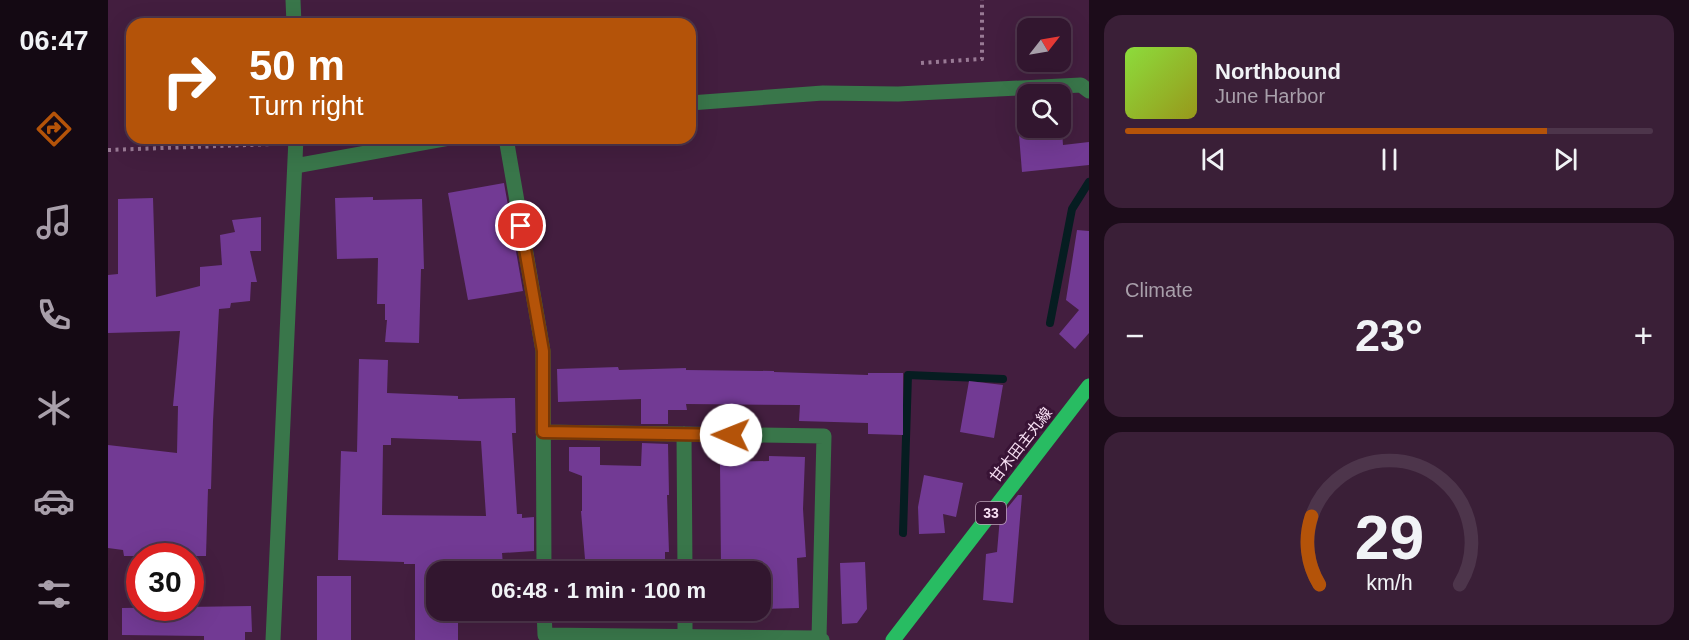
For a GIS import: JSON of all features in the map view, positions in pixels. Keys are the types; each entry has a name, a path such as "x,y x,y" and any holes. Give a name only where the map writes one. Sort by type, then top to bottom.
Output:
{"main road":[{"name":"甘木田主丸線","path":"893,640 1089,386"}],"street":[{"path":"293,0 294,18"},
{"path":"696,103 823,93 898,94 1081,85 1089,91"},
{"path":"273,640 296,144"},
{"path":"295,166 416,144"},
{"path":"507,144 543,351 544,561"},
{"path":"543,432 824,436 820,639 544,635 544,621"},
{"path":"684,434 685,561"},
{"path":"685,621 685,637"}],"path":[{"path":"921,63 982,59 982,0"},
{"path":"108,150 233,144"}],"building":[{"path":"1019,138 1062,138 1063,145 1089,142 1089,165 1022,172"},
{"path":"504,183 523,291 468,300 448,193"},
{"path":"373,197 373,200 422,199 424,269 421,269 419,343 385,342 387,320 385,320 385,304 377,304 378,258 337,259 335,198"},
{"path":"153,198 156,297 200,286 200,267 222,265 220,235 235,232 232,220 261,217 261,251 250,251 257,282 251,282 250,301 231,303 230,308 219,309 206,556 204,556 204,543 126,543 126,556 123,550 108,548 108,445 177,453 178,406 173,406 180,331 108,333 108,275 118,274 118,199"},
{"path":"1077,230 1089,231 1089,333 1075,349 1059,334 1079,310 1066,300"},
{"path":"359,359 388,360 387,393 458,396 458,399 515,398 516,433 512,433 517,514 522,514 522,518 534,517 534,551 502,553 503,561 426,561 426,621 458,621 458,640 415,640 415,564 338,560 341,451 357,452","holes":["391,438 481,441 486,516 382,515 383,445 391,445"]},
{"path":"618,367 619,370 686,368 686,370 868,375 868,373 903,373 903,435 868,434 868,423 799,421 800,405 686,404 687,410 668,410 668,424 641,424 641,399 558,402 557,369"},
{"path":"969,381 1003,385 994,438 960,432"},
{"path":"642,443 668,444 669,552 665,552 665,561 585,561 581,511 582,476 569,471 569,447 600,447 600,465 641,466"},
{"path":"769,456 805,457 803,509 806,557 797,558 799,608 771,609 771,561 721,561 720,462 769,461"},
{"path":"924,475 963,483 956,517 943,514 945,533 919,534 918,507"},
{"path":"1018,495 1022,495 1013,603 983,600 986,554 997,552 1000,517"},
{"path":"865,562 867,609 857,623 842,624 840,563"},
{"path":"317,576 351,576 351,640 317,640"},
{"path":"251,606 252,632 245,632 245,640 204,640 204,636 122,635 122,608 126,608 126,621 204,621 204,607"}],"waterway":[{"path":"1050,323 1072,209 1089,182"},
{"path":"903,533 908,375 1003,379"}],"route":[{"path":"521,226 543,351 543,432 731,435"}]}
